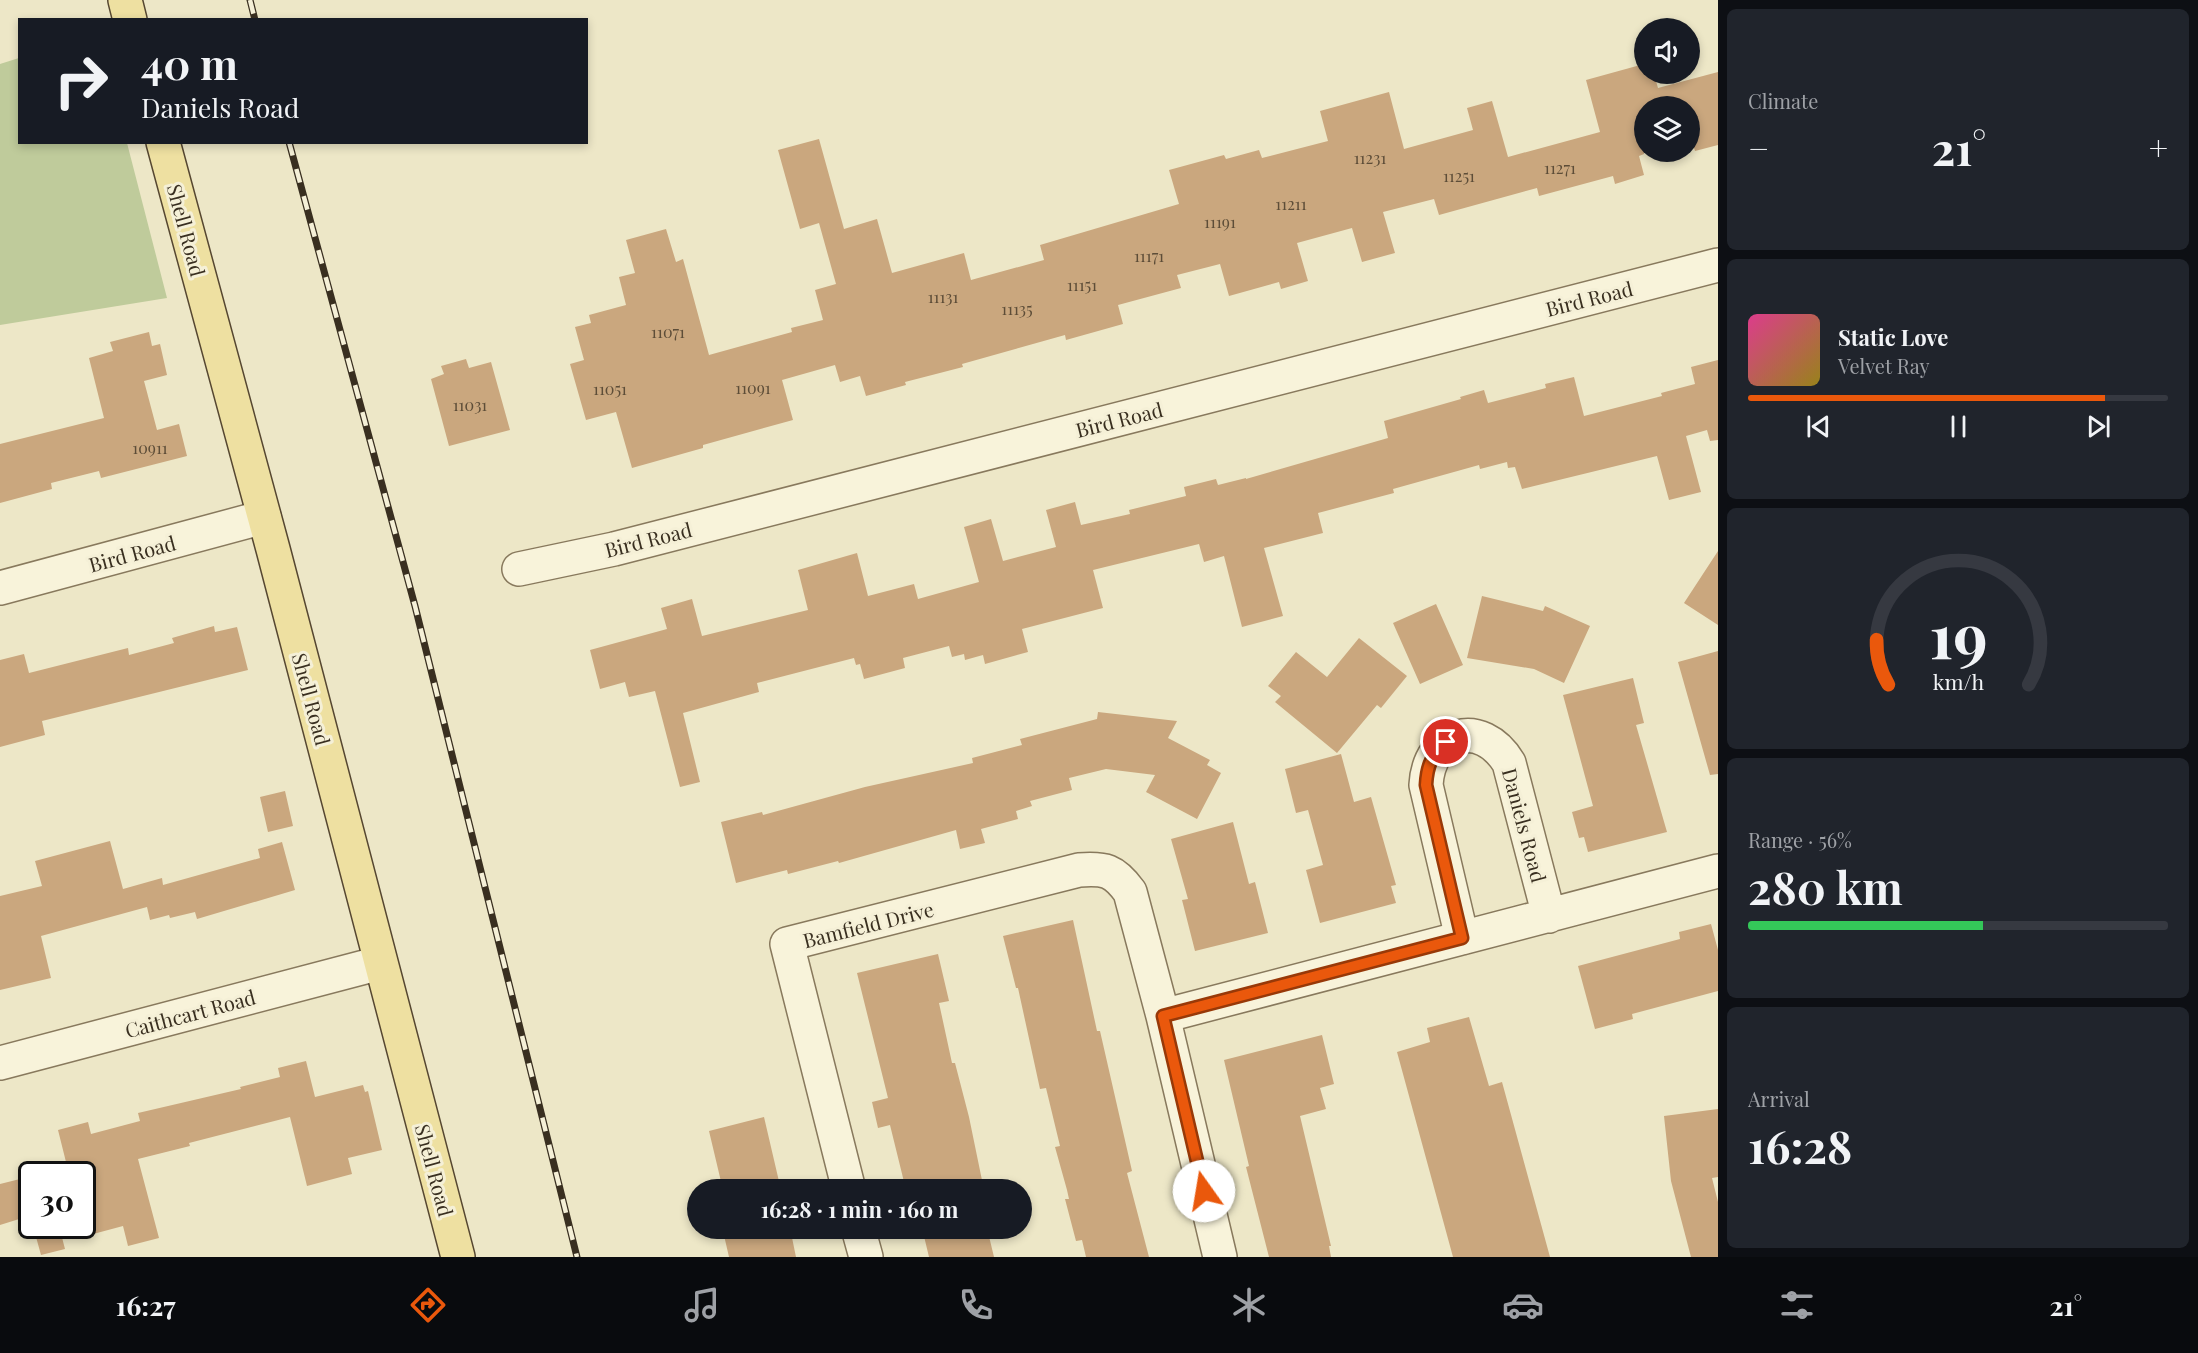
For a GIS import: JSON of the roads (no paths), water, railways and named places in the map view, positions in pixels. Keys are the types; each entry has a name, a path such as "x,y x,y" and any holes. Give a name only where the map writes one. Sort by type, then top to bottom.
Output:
{"main road":[{"path":"125,0 130,18"},
{"name":"Shell Road","path":"164,144 458,1257"}],"street":[{"name":"Bird Road","path":"519,569 614,549 1718,265"},
{"name":"Bird Road","path":"0,588 264,517"},
{"name":"Daniels Road","path":"1462,938 1426,785 1427,768 1434,753 1446,742 1462,736 1477,736 1490,741 1501,750 1509,763 1549,916"},
{"name":"Bamfield Drive","path":"846,1179 787,944 1079,870 1100,868 1122,880 1130,892 1163,1016"},
{"path":"1220,1257 1163,1016 1718,871"},
{"name":"Caithcart Road","path":"0,1063 380,963"},
{"path":"861,1239 866,1257"}],"railway":[{"path":"250,0 254,18"},
{"path":"290,144 415,606 577,1257"}]}
